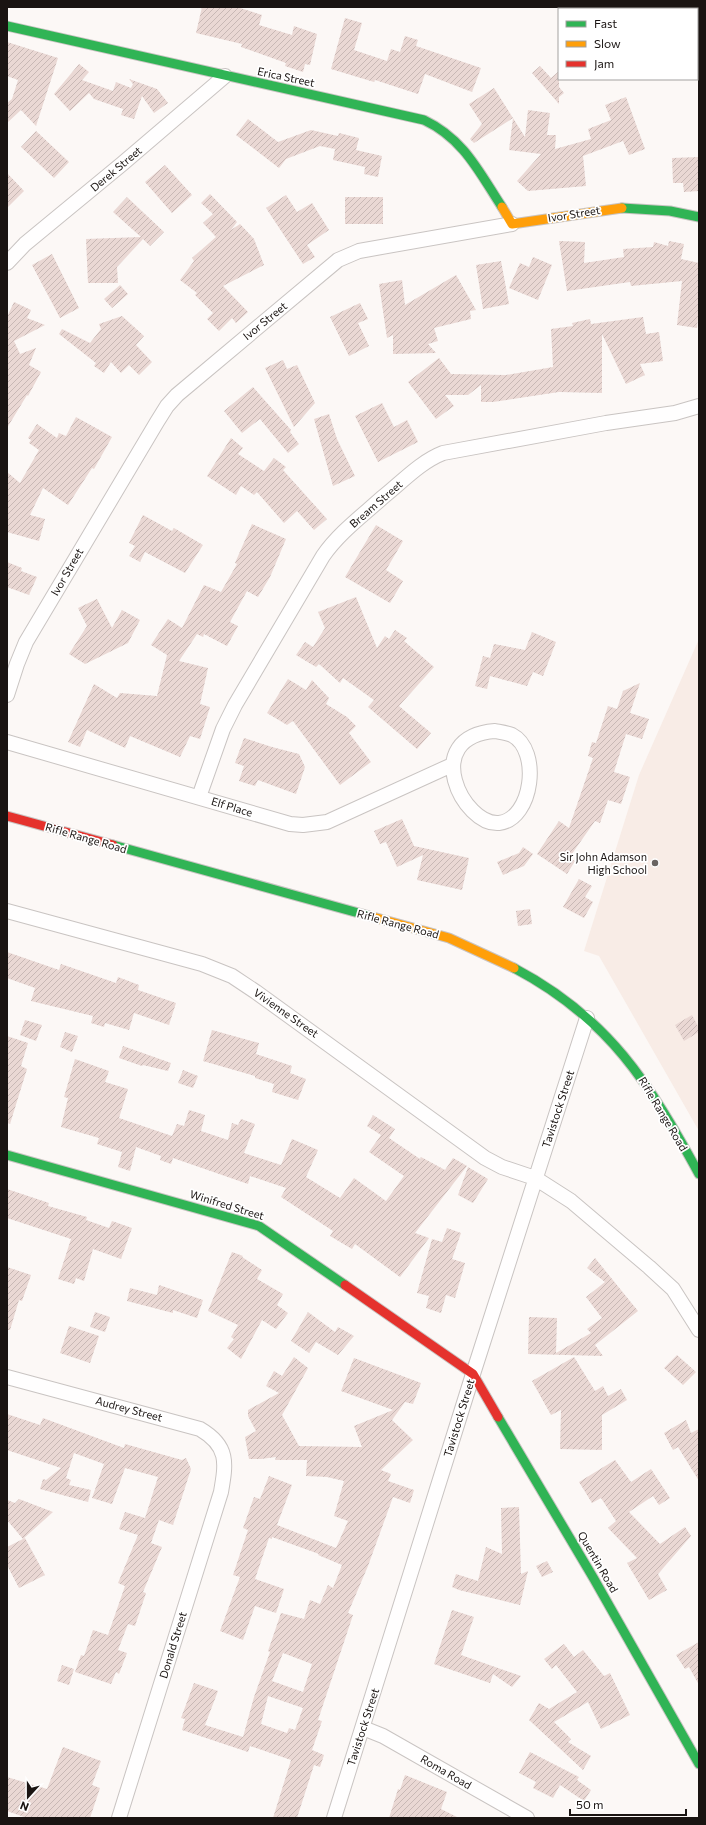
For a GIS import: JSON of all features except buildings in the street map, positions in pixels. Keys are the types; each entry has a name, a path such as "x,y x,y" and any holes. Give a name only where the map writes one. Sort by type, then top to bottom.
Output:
{"main road":[{"name":"Erica Street","path":"7,26 424,120 441,128 452,136 468,154 512,224"},
{"name":"Ivor Street","path":"512,224 616,208 670,211 699,217"},
{"name":"Rifle Range Road","path":"7,816 449,938 479,949 519,969 549,988 587,1018 630,1062 646,1084 699,1174"},
{"name":"Winifred Street","path":"7,1155 259,1226 473,1374"},
{"name":"Quentin Road","path":"473,1374 594,1579 699,1764"}],"street":[{"name":"Derek Street","path":"7,263 25,244 225,76"},
{"name":"Ivor Street","path":"7,695 26,642 167,406 185,387 338,260 348,255 364,250 512,224"},
{"name":"Bream Street","path":"199,797 223,730 235,705 323,556 336,540 356,521 425,462 443,453 599,424 675,413 699,406"},
{"path":"495,731 513,736 523,746 530,773 529,786 518,812 505,822 497,823 488,821 478,816 459,790 453,777 452,765 455,753 461,745 483,732 495,731"},
{"name":"Elf Place","path":"7,742 290,824 315,824 327,822 452,765"},
{"name":"Vivienne Street","path":"7,911 202,964 232,976 309,1029 485,1158 502,1167 535,1178"},
{"name":"Tavistock Street","path":"334,1818 473,1374 587,1018"},
{"path":"535,1178 571,1201 673,1289 699,1330"},
{"name":"Audrey Street","path":"7,1377 200,1429 217,1442 225,1460 225,1472"},
{"name":"Donald Street","path":"119,1818 218,1500 225,1472"},
{"name":"Roma Road","path":"363,1728 383,1736 527,1818"}],"shaded area":[{"name":"Sir John Adamson High School","path":"699,639 699,1131 599,956 584,951 639,775"}],"traffic: fast":[{"path":"7,26 424,120 438,128 460,147 478,169 502,207"},
{"path":"622,208 670,211 699,217"},
{"path":"113,845 373,917"},
{"path":"514,968 547,987 576,1008 601,1031 644,1082 681,1141 699,1174"},
{"path":"7,1155 259,1226 345,1285"},
{"path":"498,1417 594,1579 699,1764"}],"traffic: slow":[{"path":"502,207 512,224 622,208"},
{"path":"373,917 449,938 514,968"}],"traffic: jam":[{"path":"7,816 113,845"},
{"path":"345,1285 473,1374 498,1417"}],"place":[{"name":"Sir John Adamson High School","path":"655,863"}]}
